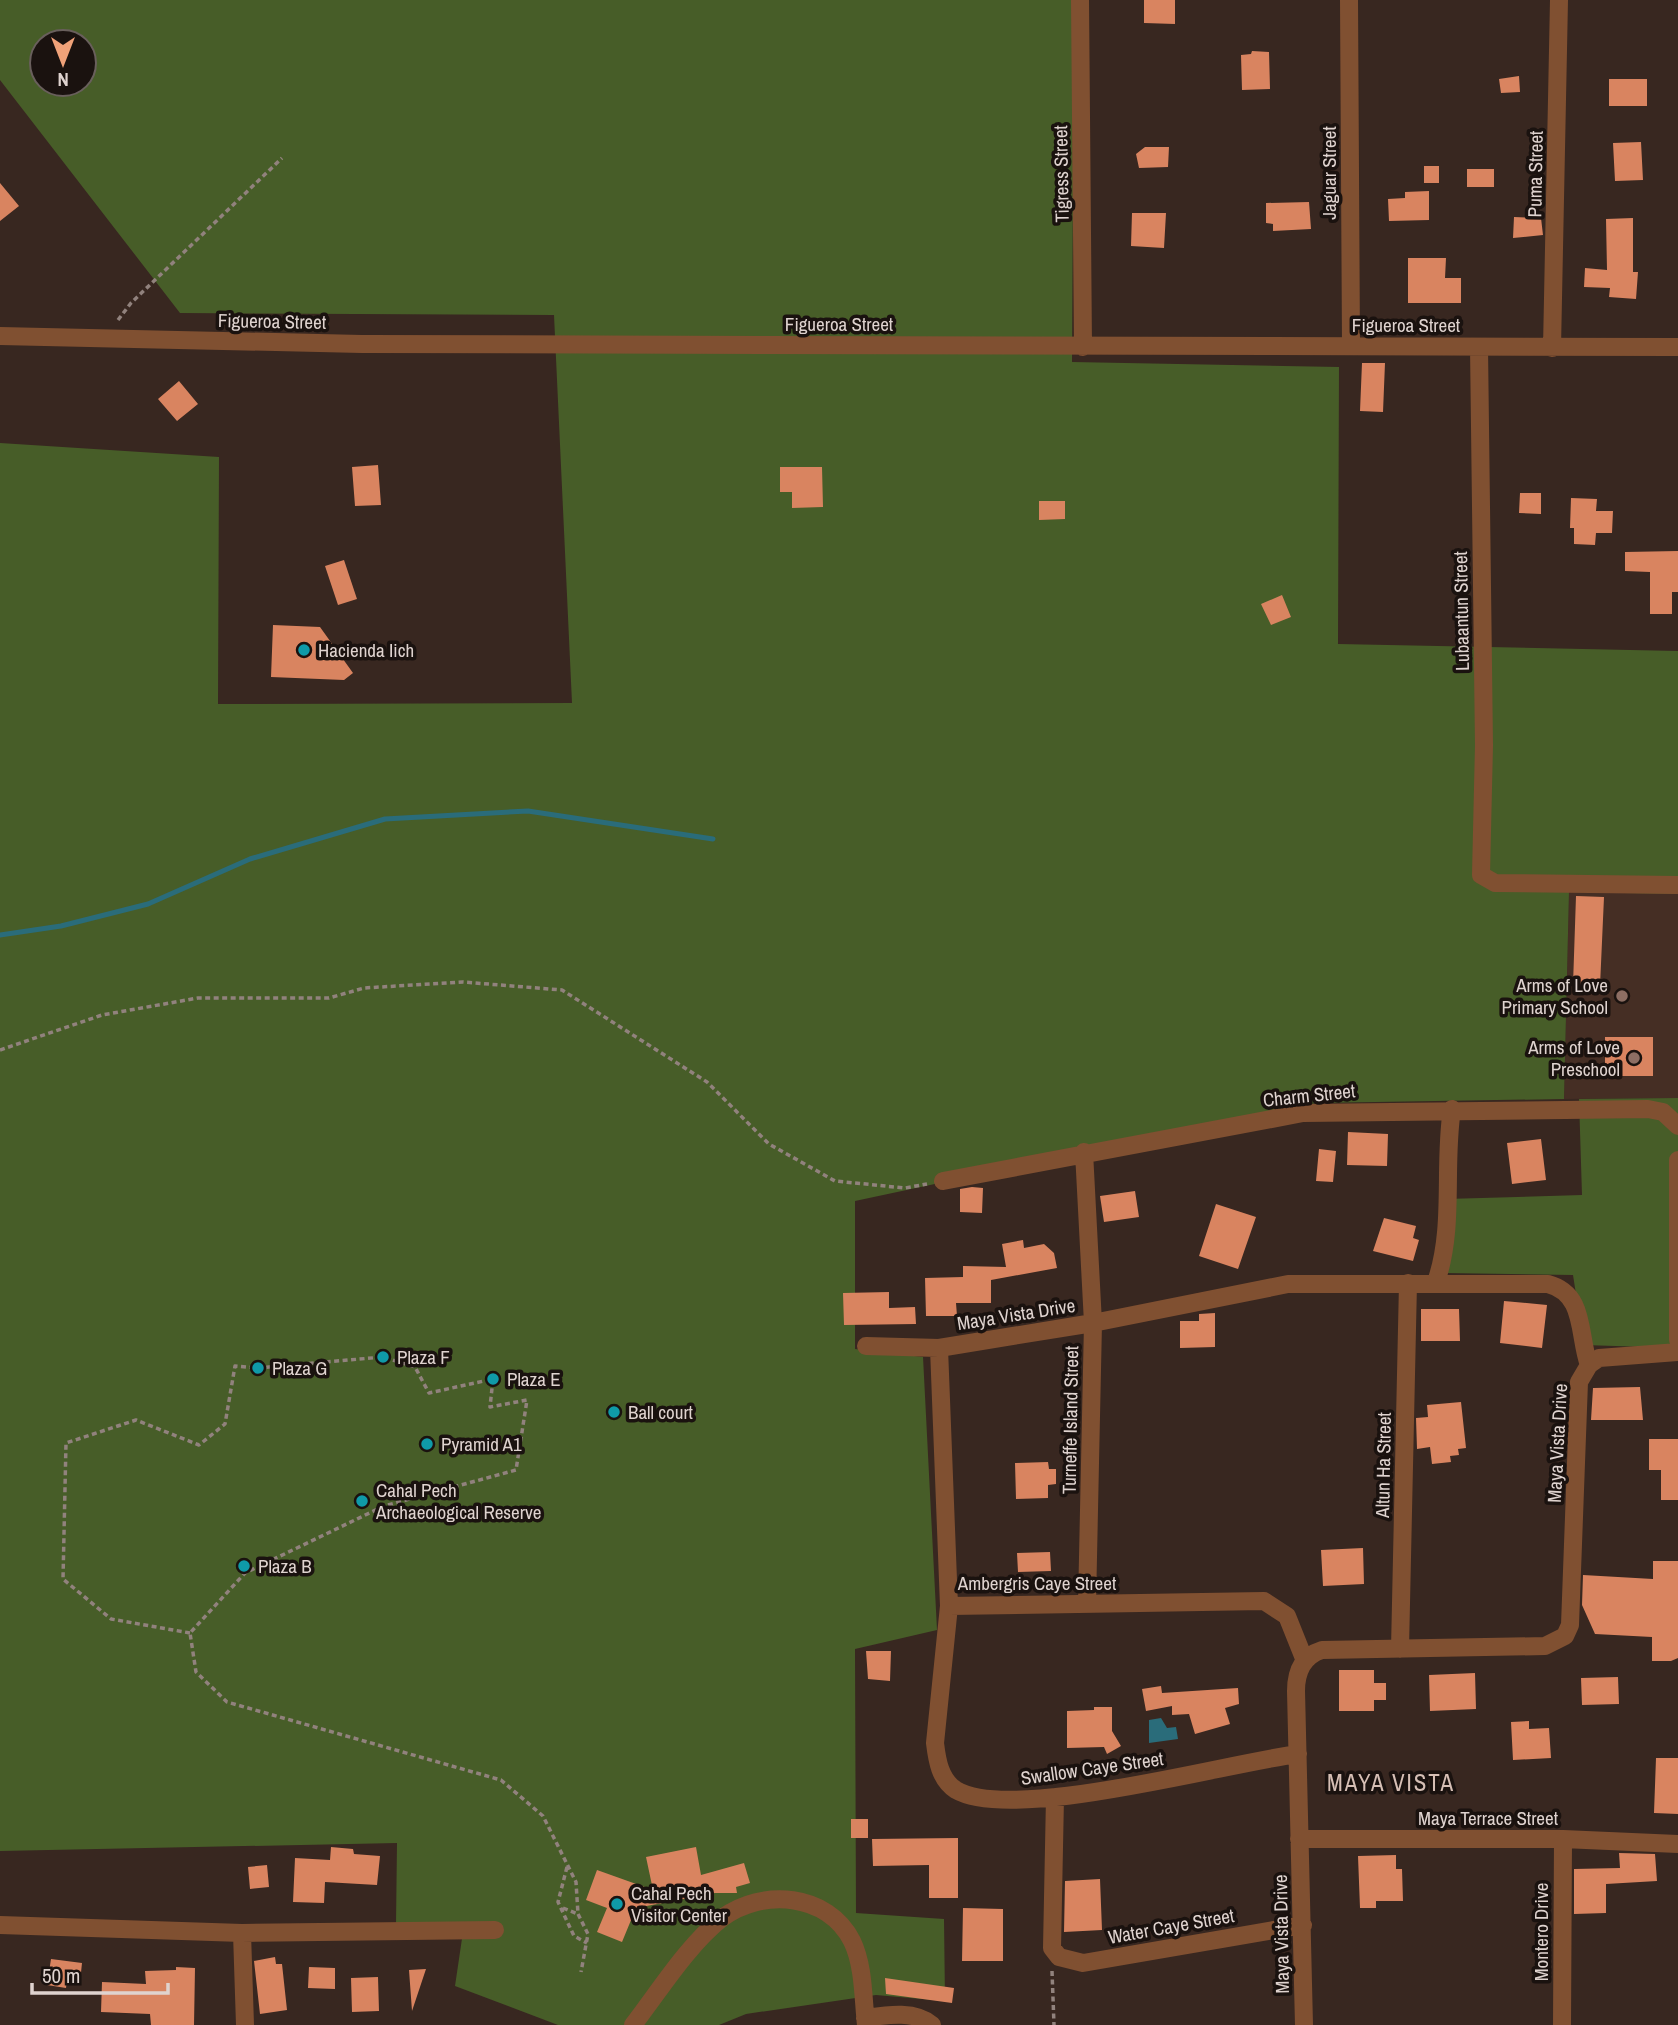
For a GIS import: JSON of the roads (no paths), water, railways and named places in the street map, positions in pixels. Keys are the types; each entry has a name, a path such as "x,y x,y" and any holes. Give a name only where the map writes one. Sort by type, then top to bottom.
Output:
{"street":[{"name":"Tigress Street","path":"1080,0 1083,347"},
{"name":"Jaguar Street","path":"1349,0 1351,346"},
{"name":"Puma Street","path":"1552,348 1559,0"},
{"name":"Figueroa Street","path":"0,336 362,344 1678,347"},
{"name":"Lubaantun Street","path":"1479,347 1484,731 1481,875 1495,884 1678,885"},
{"name":"Charm Street","path":"943,1181 1084,1152 1303,1113 1648,1109 1663,1112 1678,1126"},
{"path":"1436,1282 1444,1257 1448,1138 1452,1110"},
{"name":"Turneffe Island Street","path":"1084,1152 1093,1323 1087,1604"},
{"path":"1678,1160 1678,1340"},
{"name":"Altun Ha Street","path":"1400,1648 1408,1283"},
{"name":"Maya Vista Drive","path":"866,1346 939,1348 1093,1323 1288,1284 1548,1284 1561,1287 1576,1303 1589,1365 1579,1382 1570,1625 1565,1636 1545,1646 1322,1650 1305,1661 1296,1679 1304,2025"},
{"name":"Ambergris Caye Street","path":"939,1348 949,1606 1264,1601 1287,1616 1305,1661"},
{"path":"1589,1365 1610,1355 1678,1352"},
{"name":"Swallow Caye Street","path":"949,1606 935,1743 944,1777 954,1789 973,1797 996,1800 1055,1797 1298,1754"},
{"name":"Water Caye Street","path":"1055,1797 1052,1948 1059,1957 1083,1963 1303,1925"},
{"name":"Maya Terrace Street","path":"1299,1839 1563,1839 1678,1844"},
{"name":"Montero Drive","path":"1562,2025 1563,1839"},
{"path":"633,2025 696,1944 723,1918 744,1906 767,1899 791,1899 815,1905 836,1920 851,1940 859,1963 865,2016 917,2017 932,2025"},
{"path":"0,1925 242,1933 495,1930"},
{"path":"242,1933 245,2025"}],"water":[{"path":"1161,1718 1167,1728 1176,1727 1178,1739 1149,1743 1149,1720"}],"waterway":[{"path":"0,935 61,926 148,904 250,859 385,819 528,811 713,839"}],"place":[{"name":"Hacienda Iich","path":"304,650"},
{"name":"Arms of Love Primary School","path":"1622,996"},
{"name":"Arms of Love Preschool","path":"1634,1058"},
{"name":"Plaza F","path":"383,1357"},
{"name":"Plaza G","path":"258,1368"},
{"name":"Plaza E","path":"493,1379"},
{"name":"Ball court","path":"614,1412"},
{"name":"Pyramid A1","path":"427,1444"},
{"name":"Cahal Pech Archaeological Reserve","path":"362,1501"},
{"name":"Plaza B","path":"244,1566"},
{"name":"Cahal Pech Visitor Center","path":"617,1904"}],"district":[{"name":"MAYA VISTA","path":"1391,1783"}]}
